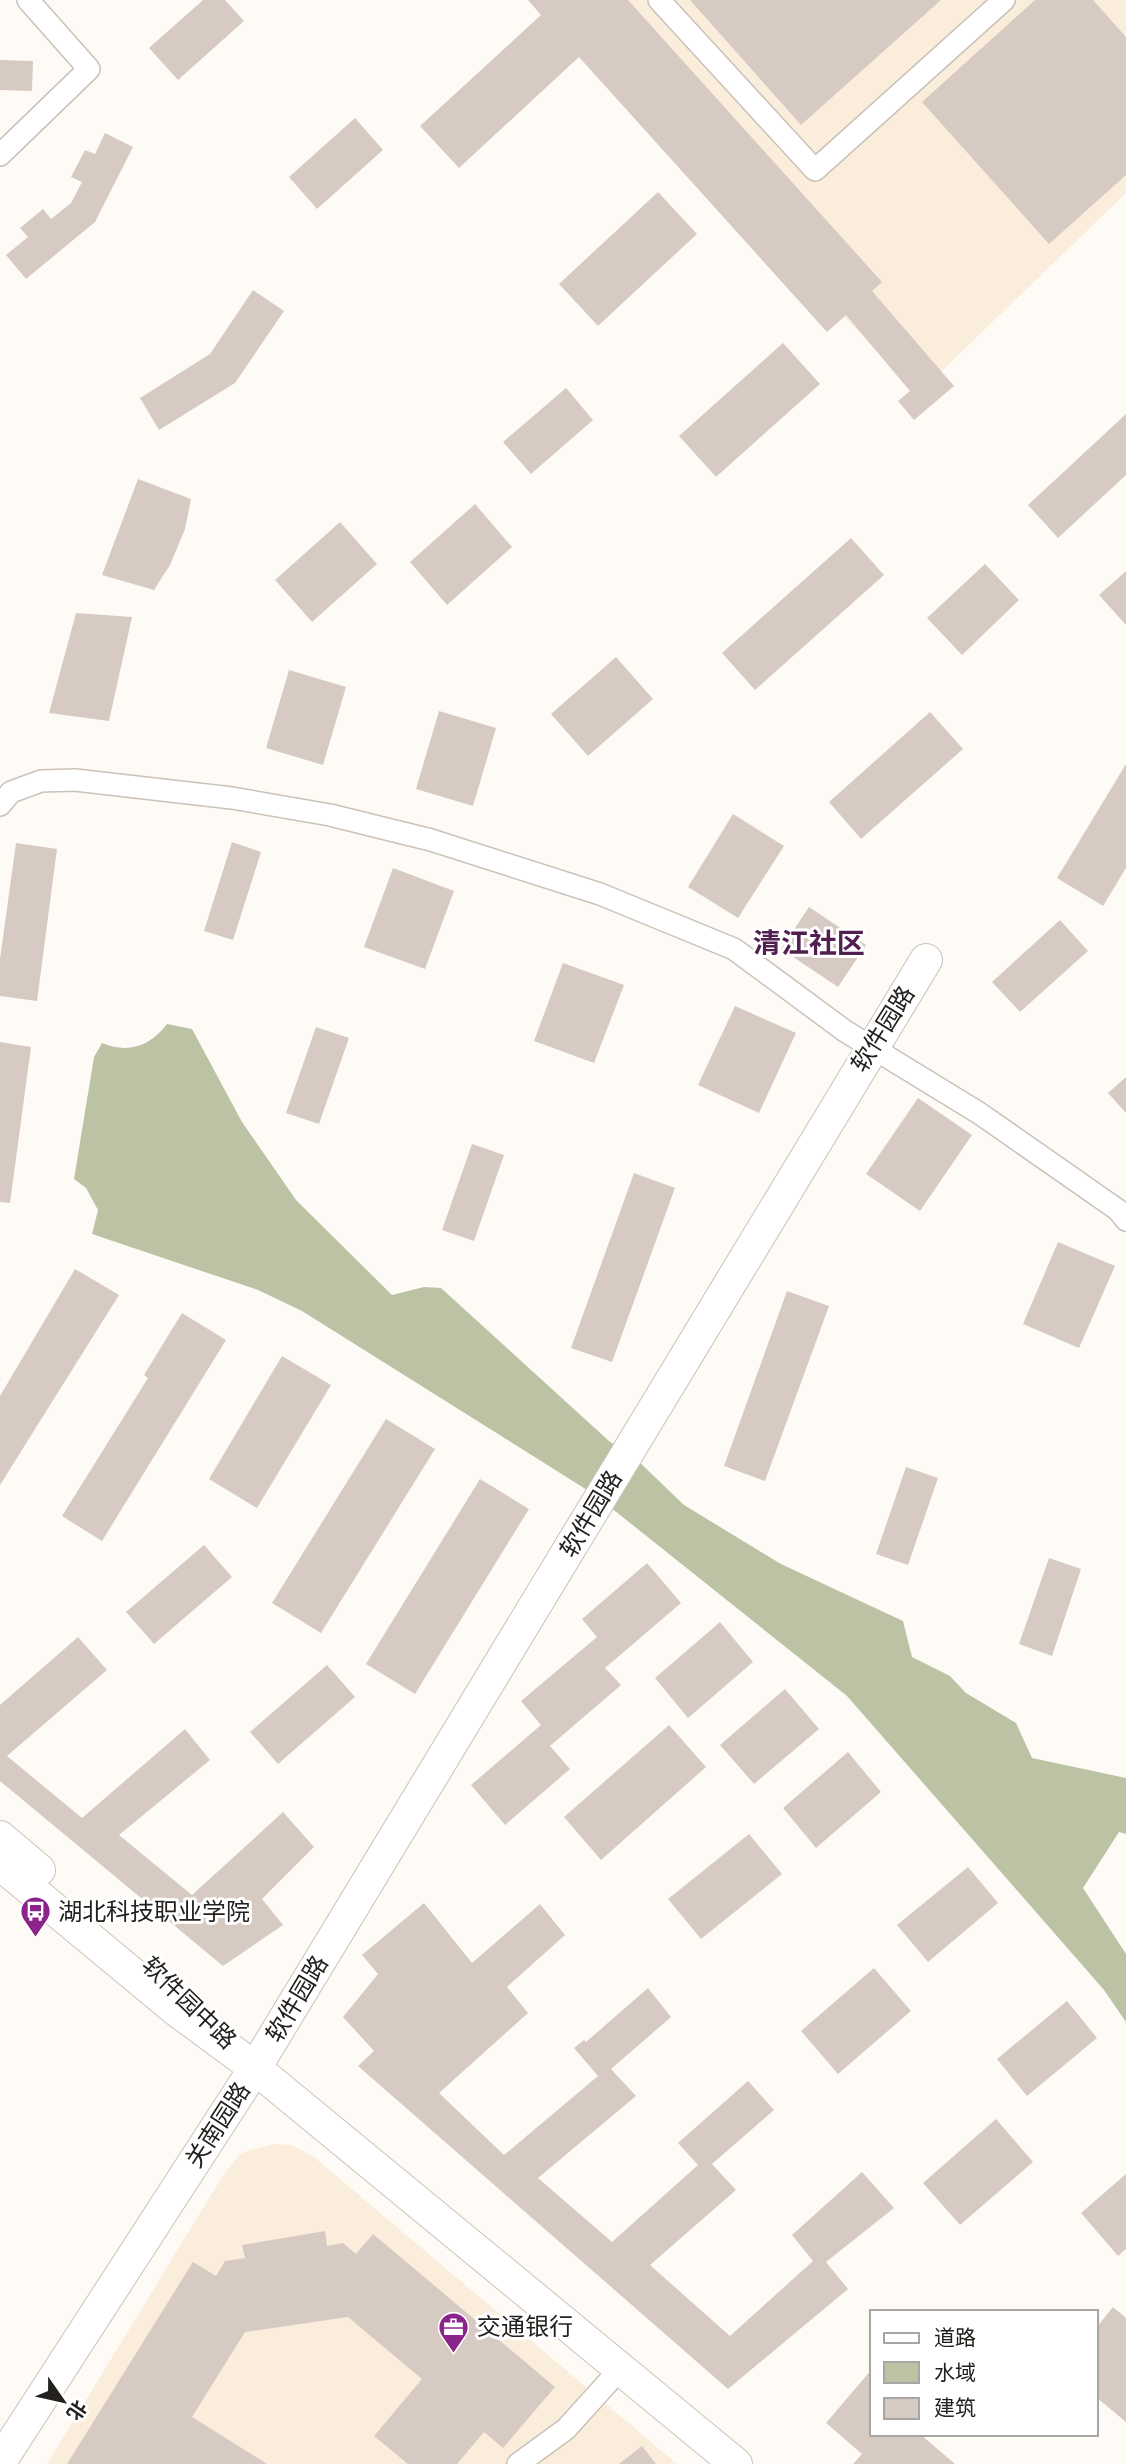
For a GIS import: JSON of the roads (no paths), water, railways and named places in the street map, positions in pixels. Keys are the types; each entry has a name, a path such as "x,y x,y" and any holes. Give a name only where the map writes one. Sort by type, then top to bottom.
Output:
{"main road":[{"name":"软件园路","path":"255,2068 744,1263 872,1045 926,960"},
{"name":"软件园中路","path":"0,1838 186,1994 255,2068"},
{"name":"软件园中路","path":"0,1864 175,2010 255,2068"},
{"path":"255,2068 736,2464"},
{"name":"关南园路","path":"1,2463 255,2068"},
{"name":"关南园路","path":"23,2464 223,2135 255,2068"}],"street":[{"path":"0,155 89,69 28,0"},
{"path":"659,0 815,170 1004,0"},
{"path":"4,796 41,781 75,780 179,792 330,815 430,840 600,894 704,934 734,949 845,1031 872,1045 979,1113 1118,1210 1126,1220"},
{"path":"518,2464 566,2429 621,2368"}],"water":[{"path":"167,1024 192,1029 242,1122 296,1200 392,1295 424,1287 441,1288 609,1441 634,1457 684,1505 781,1564 903,1621 912,1657 950,1676 966,1693 1016,1723 1032,1758 1126,1778 1126,1834 1119,1832 1083,1888 1126,1954 1126,2022 1104,1990 847,1696 595,1495 302,1311 258,1290 92,1234 98,1210 86,1188 74,1179 94,1057 102,1043 121,1048 138,1046 153,1038"}],"place":[{"name":"湖北科技职业学院","path":"35,1939"},
{"name":"交通银行","path":"454,2354"}],"district":[{"name":"清江社区","path":"809,943"}]}
